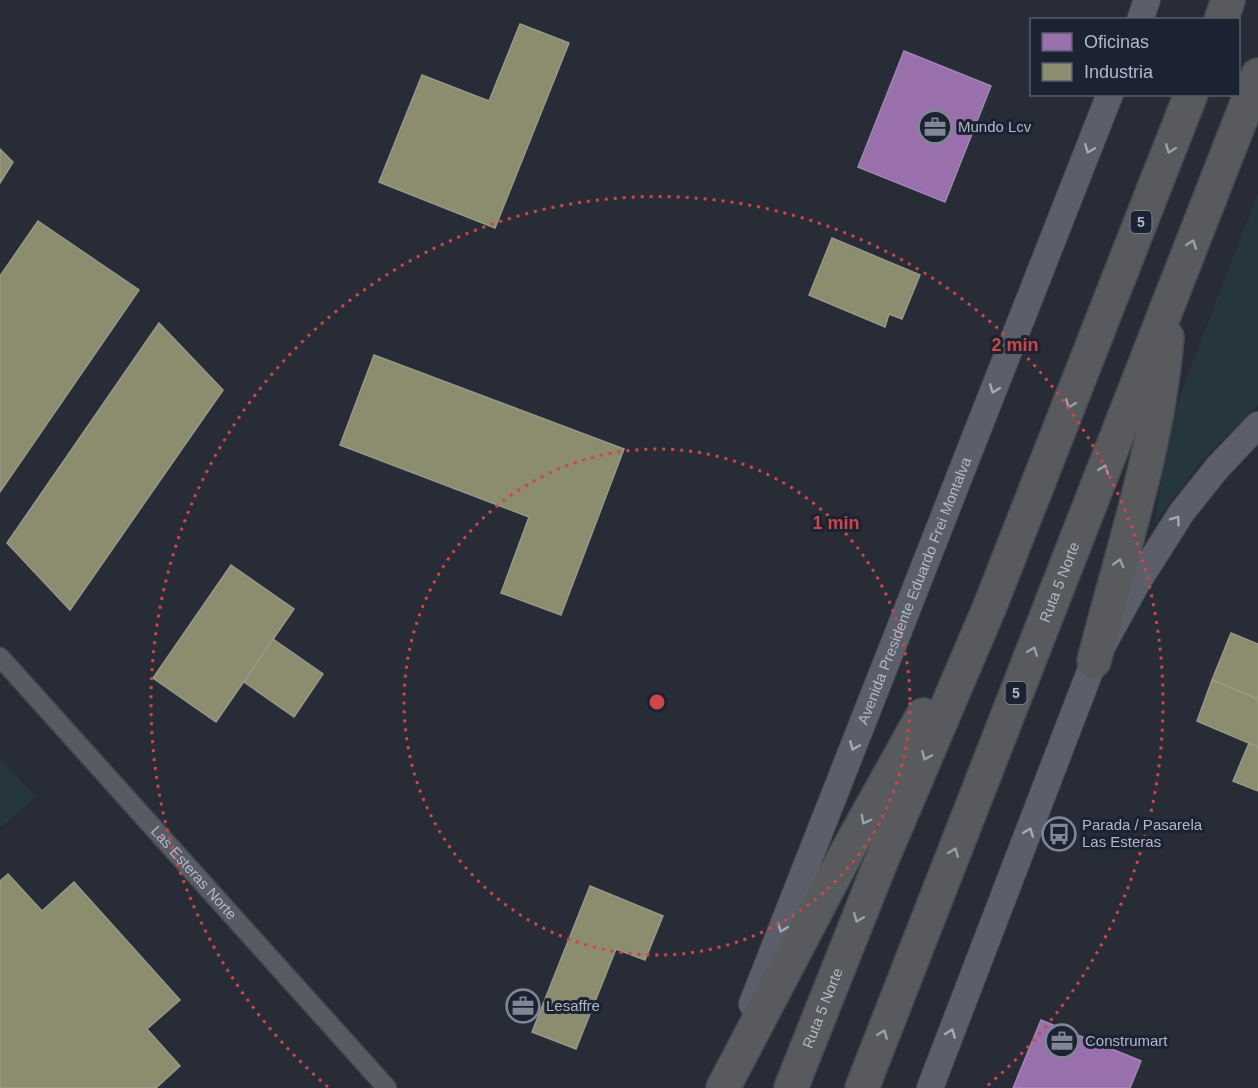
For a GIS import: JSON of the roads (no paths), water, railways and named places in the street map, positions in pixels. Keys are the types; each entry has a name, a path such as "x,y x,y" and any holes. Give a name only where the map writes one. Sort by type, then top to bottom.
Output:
{"highway":[{"path":"1222,18 1228,0"},
{"name":"Ruta 5 Norte","path":"862,1088 1258,75"},
{"name":"Ruta 5 Norte","path":"791,1088 880,864 990,606 1190,96"},
{"path":"1094,661 1144,474 1162,392 1171,299"},
{"path":"722,1088 870,810 926,710 990,606"}],"main road":[{"path":"1141,18 1147,0"},
{"name":"Avenida Presidente Eduardo Frei Montalva","path":"722,1088 1109,96"},
{"path":"930,1088 1094,661 1175,522 1218,467 1258,425"}],"street":[{"name":"Las Esteras Norte","path":"0,657 387,1088"}],"place":[{"name":"Mundo Lcv","path":"935,127"},
{"name":"Parada / Pasarela Las Esteras","path":"1059,834"},
{"name":"Lesaffre","path":"523,1006"},
{"name":"Construmart","path":"1062,1041"}]}
